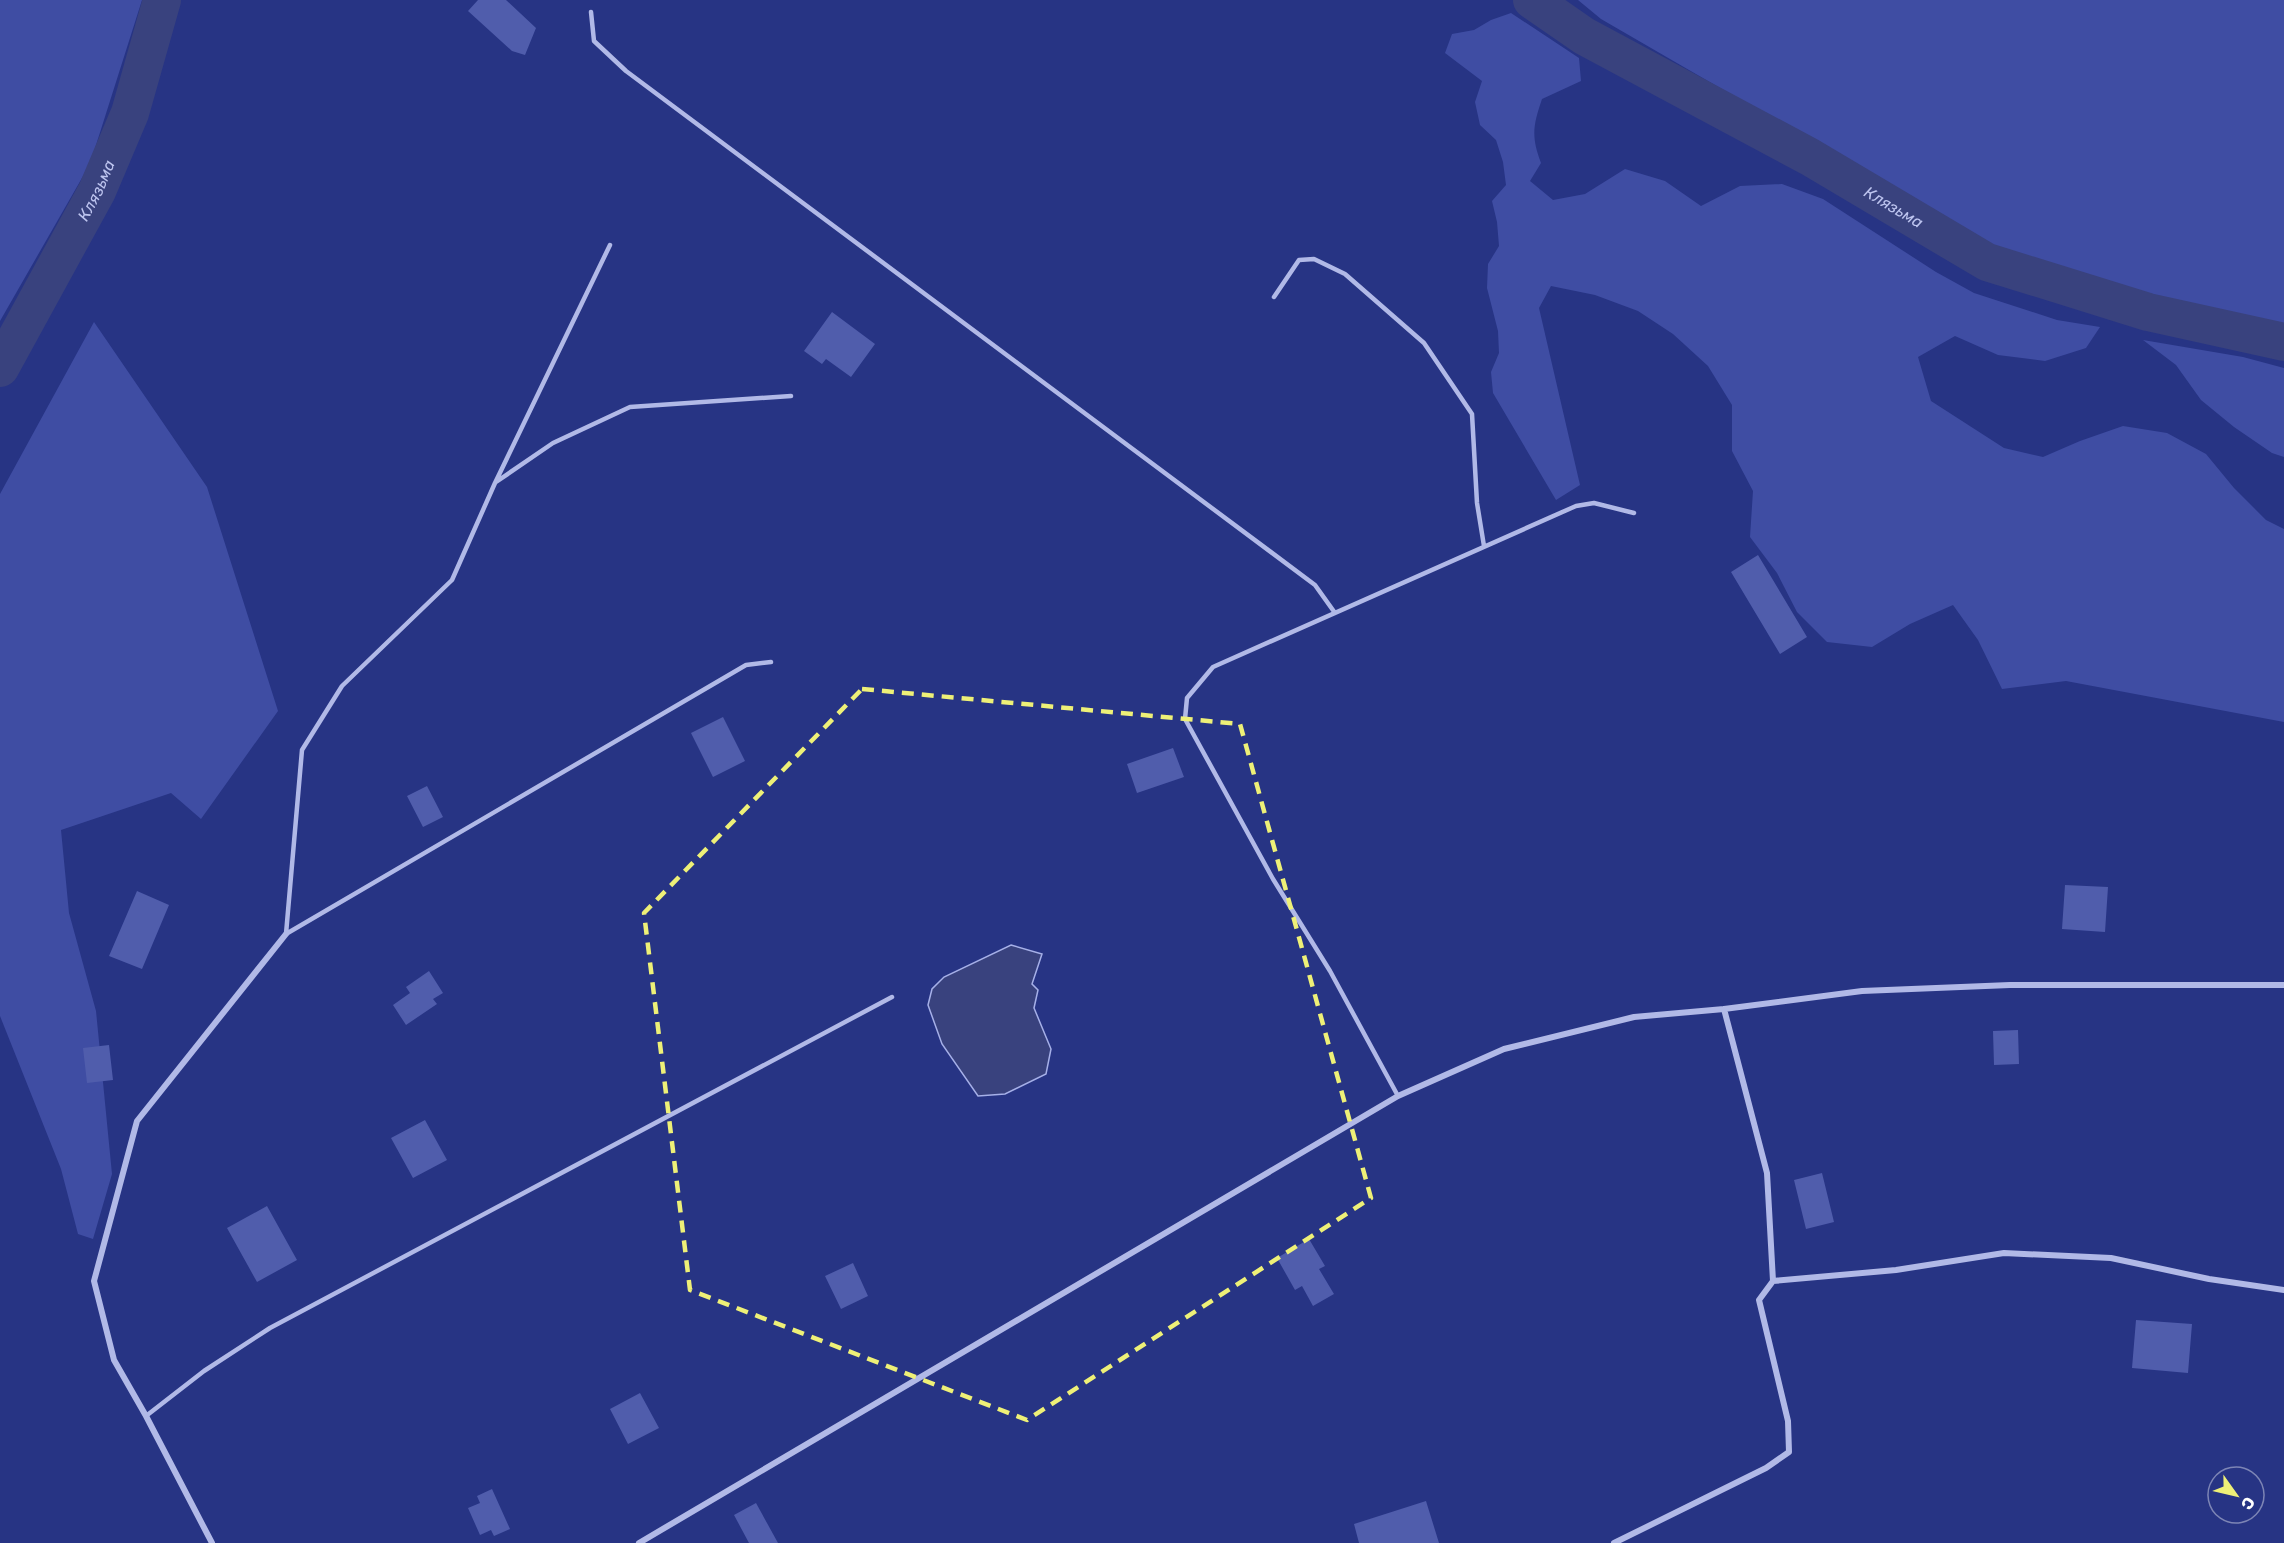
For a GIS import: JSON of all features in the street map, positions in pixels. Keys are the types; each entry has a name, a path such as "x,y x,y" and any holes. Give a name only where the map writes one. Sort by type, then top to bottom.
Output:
{"street":[{"path":"212,1543 114,1360 94,1281 137,1121 286,934"},
{"path":"639,1543 1398,1096 1504,1049 1634,1017 1724,1009 1862,991 2010,985 2284,985"},
{"path":"1614,1543 1766,1468 1789,1452 1788,1421 1759,1300 1773,1281 1767,1173 1724,1009"},
{"path":"1773,1281 1896,1270 2004,1253 2111,1258 2209,1278 2284,1290"}],"lane":[{"path":"591,12 594,40 626,71 1315,585 1335,613"},
{"path":"286,934 302,750 342,686 452,580 495,483 610,245"},
{"path":"1274,297 1299,260 1314,259 1345,274 1424,342 1472,414 1477,503 1484,546"},
{"path":"495,483 553,443 630,407 791,396"},
{"path":"1398,1096 1330,971 1273,879 1185,719 1186,698 1213,667 1576,506 1594,504 1634,513"},
{"path":"286,934 746,665 771,662"},
{"path":"146,1416 204,1371 270,1328 892,997"}],"highlighted area":[{"path":"862,689 1240,724 1371,1198 1027,1420 690,1290 644,913"}],"shaded area":[{"path":"0,0 142,0 90,164 0,321"},
{"path":"1578,0 2284,0 2284,331 2130,294 2010,256 1601,19"},
{"path":"1511,13 1579,58 1581,81 1542,99 1535,124 1536,145 1541,163 1530,181 1553,200 1585,194 1625,169 1665,181 1701,206 1740,186 1782,184 1823,199 1936,272 1974,293 2057,320 2100,327 2086,348 2045,361 1998,355 1955,336 1918,357 1931,401 2004,448 2043,457 2123,426 2167,433 2206,454 2234,488 2266,520 2284,529 2284,722 2066,681 2002,689 1978,640 1953,605 1910,624 1872,647 1827,642 1797,612 1777,573 1750,537 1753,491 1732,451 1732,405 1708,366 1673,334 1638,311 1595,295 1551,286 1539,308 1580,485 1556,500 1493,393 1491,372 1499,353 1498,331 1487,288 1488,264 1499,246 1492,201 1506,185 1503,162 1496,140 1480,125 1475,102 1482,81 1445,53 1452,34 1474,30 1491,20"},
{"path":"94,322 207,487 278,711 201,819 171,793 61,830 69,913 96,1011 112,1174 93,1239 78,1234 61,1169 0,1016 0,494"},
{"path":"2143,340 2243,357 2284,368 2284,457 2272,453 2234,427 2201,400 2176,365"},
{"path":"1011,945 1042,954 1032,984 1038,990 1034,1008 1051,1049 1046,1074 1005,1094 978,1096 942,1044 928,1005 932,989 944,977"}],"building":[{"path":"478,0 506,0 536,28 525,55 512,51 468,11"},
{"path":"832,312 875,344 851,377 826,359 822,364 804,351"},
{"path":"1758,555 1807,637 1780,654 1731,572"},
{"path":"723,717 745,761 713,777 691,733"},
{"path":"1173,748 1184,777 1137,793 1127,764"},
{"path":"427,786 443,817 423,827 407,796"},
{"path":"2065,885 2108,887 2105,932 2062,929"},
{"path":"137,891 169,905 142,969 109,956"},
{"path":"429,971 443,993 433,999 437,1004 406,1025 393,1005 410,993 406,987"},
{"path":"2018,1030 2019,1064 1994,1065 1993,1031"},
{"path":"109,1045 113,1080 87,1083 83,1048"},
{"path":"425,1120 447,1160 413,1178 391,1138"},
{"path":"1822,1173 1834,1222 1806,1229 1794,1180"},
{"path":"267,1206 297,1260 257,1282 227,1228"},
{"path":"1309,1239 1325,1266 1319,1269 1334,1294 1313,1306 1302,1286 1295,1290 1277,1258"},
{"path":"853,1263 868,1296 841,1309 825,1276"},
{"path":"2136,1320 2192,1324 2188,1373 2132,1368"},
{"path":"640,1393 659,1428 628,1444 610,1409"},
{"path":"492,1489 510,1529 494,1536 491,1530 480,1535 468,1508 480,1503 477,1496"},
{"path":"1426,1501 1439,1543 1359,1543 1354,1524"},
{"path":"756,1503 778,1543 749,1543 734,1515"}],"waterway":[{"name":"Клязьма","path":"0,368 97,191 130,113 162,0"},
{"name":"Клязьма","path":"1532,0 1584,36 1810,157 1987,262 2148,312 2284,342"}]}
